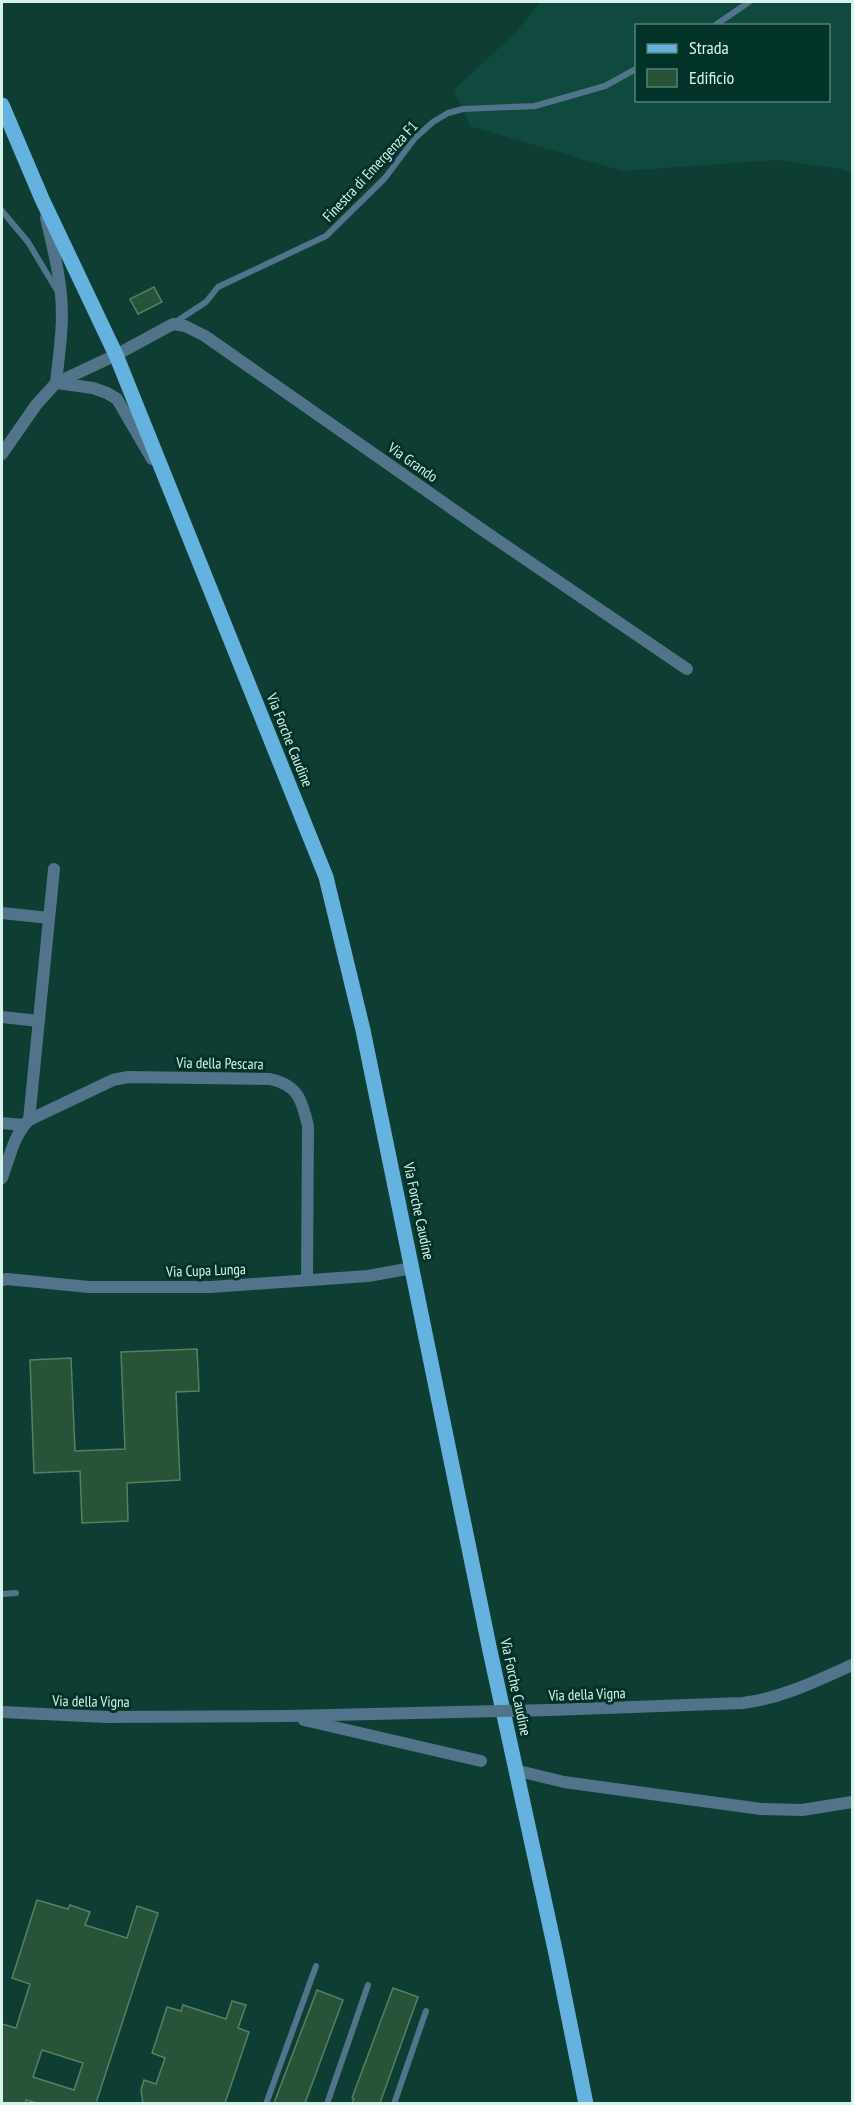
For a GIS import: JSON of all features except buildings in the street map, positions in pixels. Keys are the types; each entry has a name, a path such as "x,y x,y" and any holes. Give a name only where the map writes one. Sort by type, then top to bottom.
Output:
{"main road":[{"name":"Via Forche Caudine","path":"2,105 6,126 116,355 326,877 363,1030 586,2103"}],"street":[{"path":"42,199 57,263 62,297 61,340 56,383"},
{"path":"2,454 36,405 56,383 116,355 173,324"},
{"name":"Via Grando","path":"173,324 185,326 205,336 687,669"},
{"path":"56,383 93,388 117,399 170,489"},
{"path":"2,1178 26,1122 39,1021 54,869"},
{"path":"2,913 49,918"},
{"path":"2,1017 39,1021"},
{"name":"Via della Pescara","path":"26,1122 114,1080 128,1077 270,1079 289,1086 302,1101 308,1126 307,1280"},
{"path":"2,1123 26,1122"},
{"name":"Via Cupa Lunga","path":"2,1280 89,1287 211,1287 368,1276 412,1268"},
{"name":"Via della Vigna","path":"2,1712 106,1717 288,1716 743,1704 776,1697 852,1665"},
{"name":"Via della Vigna","path":"288,1716 482,1761"},
{"path":"515,1770 564,1782 761,1809 802,1810 852,1802"}],"lane":[{"path":"717,24 749,2"},
{"name":"Finestra di Emergenza F1","path":"173,324 206,302 218,286 326,236 385,178 415,138 433,122 448,113 462,109 535,106 605,86 635,70"},
{"path":"2,211 28,242 62,297"},
{"path":"2,1594 16,1593"},
{"path":"266,2103 316,1966"},
{"path":"327,2103 368,1986"},
{"path":"394,2103 426,2011"}],"shaded area":[{"path":"541,2 852,2 852,173 841,169 776,160 623,171 470,126 454,90 516,32"}]}
